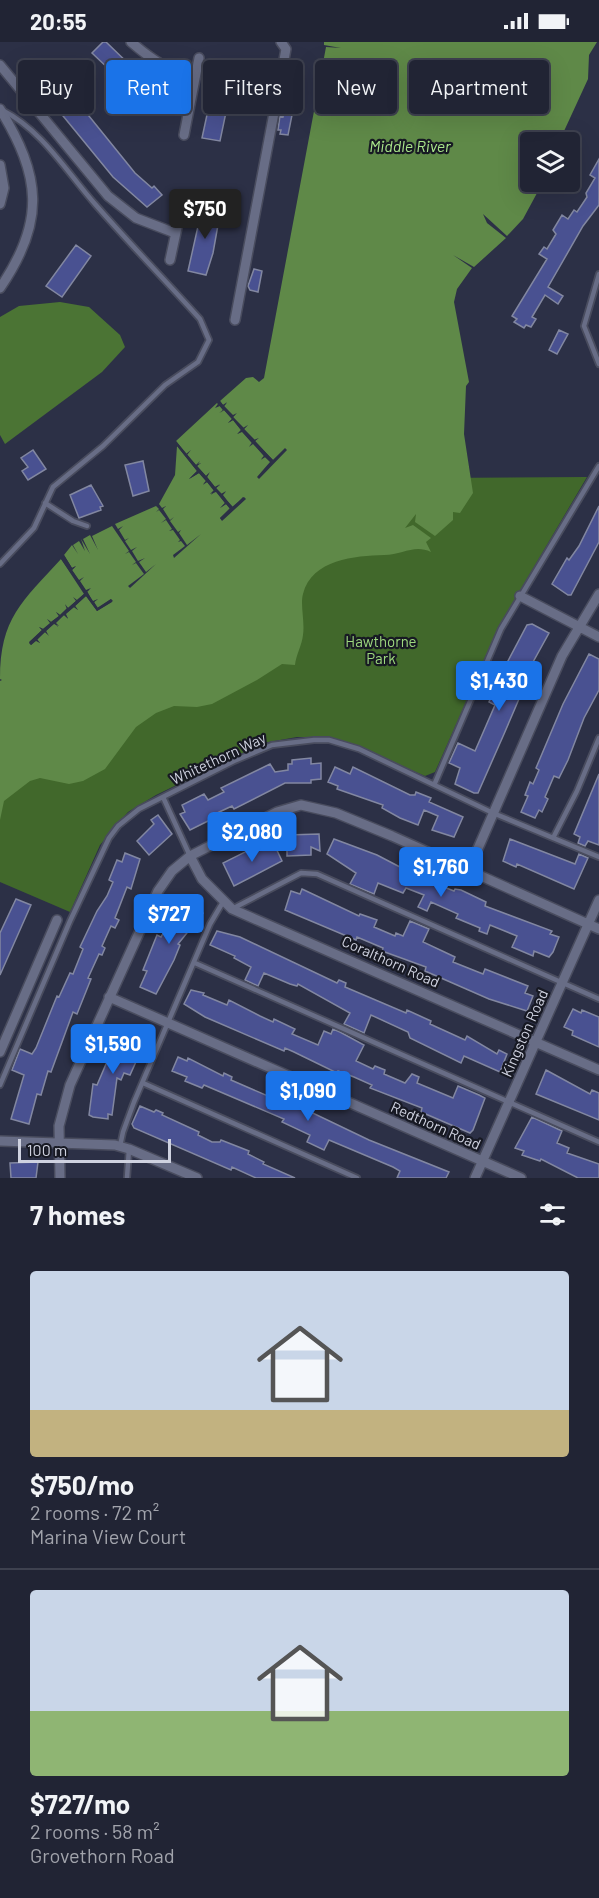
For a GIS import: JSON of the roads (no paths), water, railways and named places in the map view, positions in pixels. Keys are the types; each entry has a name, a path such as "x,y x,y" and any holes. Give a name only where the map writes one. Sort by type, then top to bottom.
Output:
{"street":[{"path":"131,42 164,67 177,73 195,76"},
{"path":"235,320 286,49 282,42"},
{"path":"184,135 199,58"},
{"path":"0,65 108,196 136,218 175,233"},
{"path":"0,109 21,144 27,160 33,201 26,238 2,281"},
{"path":"0,165 4,188 0,204"},
{"path":"170,261 183,200"},
{"path":"468,869 562,656 599,594"},
{"path":"520,596 599,637"},
{"path":"60,1178 60,1117 70,1085 158,891 172,871 190,856 289,807 313,806 336,813 468,869 599,929"},
{"name":"Coralthorn Road","path":"190,856 202,879 232,909 599,1070"},
{"name":"Kingston Road","path":"475,1178 599,900"},
{"path":"0,1052 57,920"},
{"name":"Redthorn Road","path":"109,997 521,1178"},
{"path":"0,1141 101,1143 125,1147 197,1178"}],"lane":[{"path":"0,109 21,119 36,133 96,206 200,319 209,340 198,362 165,385 103,446 53,487 34,528 0,564"},
{"path":"599,274 584,326 599,364"},
{"path":"435,783 492,649 520,596 599,466"},
{"path":"45,503 73,522 87,526"},
{"path":"553,838 577,791 599,738"},
{"name":"Whitethorn Way","path":"0,1085 99,856 124,821 139,809 259,750 280,744 314,740 329,741 359,749 435,783 493,813 599,857"},
{"path":"163,797 190,856"},
{"path":"232,909 301,873 317,874 599,999"},
{"path":"127,1178 123,1132 216,912 223,902"},
{"path":"195,963 599,1142"},
{"path":"143,1083 357,1178"}],"water":[{"name":"Middle River","path":"324,42 597,42 589,55 588,79 564,132 520,132 520,192 538,192 523,219 507,236 483,214 487,223 506,238 474,267 453,255 472,268 457,289 454,302 469,382 466,386 464,434 473,493 460,513 453,512 453,520 435,536 415,522 416,514 405,528 413,525 431,538 426,542 431,552 414,549 391,555 348,559 336,562 315,573 303,594 303,635 295,665 282,664 212,704 197,707 174,706 156,713 136,727 105,769 83,781 69,784 40,778 30,781 4,801 0,820 1,658 9,626 25,600 61,559 85,593 68,608 65,605 67,608 60,615 56,612 59,616 51,622 47,619 51,623 43,629 39,627 42,630 29,642 31,645 36,640 40,643 37,640 45,632 47,634 46,631 54,623 58,627 55,623 64,615 68,618 65,614 74,607 78,610 75,606 86,596 97,611 112,602 111,599 98,608 94,602 98,599 93,602 87,591 89,590 86,591 72,570 76,566 72,568 64,555 72,545 78,554 73,545 79,541 85,551 81,539 90,554 83,539 90,535 98,550 92,536 112,526 129,551 125,554 129,552 136,562 132,565 136,563 144,574 128,586 130,588 156,564 146,572 139,562 145,558 138,561 132,551 137,547 131,550 125,541 129,538 125,540 119,530 123,526 118,529 115,524 156,506 159,509 156,512 159,510 166,519 161,523 166,520 172,529 169,531 173,530 180,540 178,542 181,541 185,546 173,555 174,558 201,534 187,545 179,533 181,530 178,532 170,521 174,517 170,520 163,509 166,506 162,508 159,504 175,475 177,446 197,471 189,479 199,473 206,481 203,485 207,482 214,491 211,495 216,491 225,503 220,508 226,504 230,509 220,518 222,520 245,499 243,497 233,507 222,495 226,492 222,494 216,488 220,485 215,487 207,477 209,473 206,476 197,466 201,463 196,465 176,441 217,403 223,410 220,413 224,410 232,419 228,423 233,420 241,430 238,434 242,431 252,443 249,446 253,443 264,456 261,459 265,457 271,462 257,477 285,448 273,460 255,441 258,438 255,440 244,429 248,425 244,428 233,417 236,414 233,416 224,406 227,403 223,405 220,401 246,378 253,377 259,382 264,378 315,106 315,114 397,114 397,60 324,60 326,47 341,48 324,45"}],"park label":[{"name":"Hawthorne Park","path":"381,650"}]}
